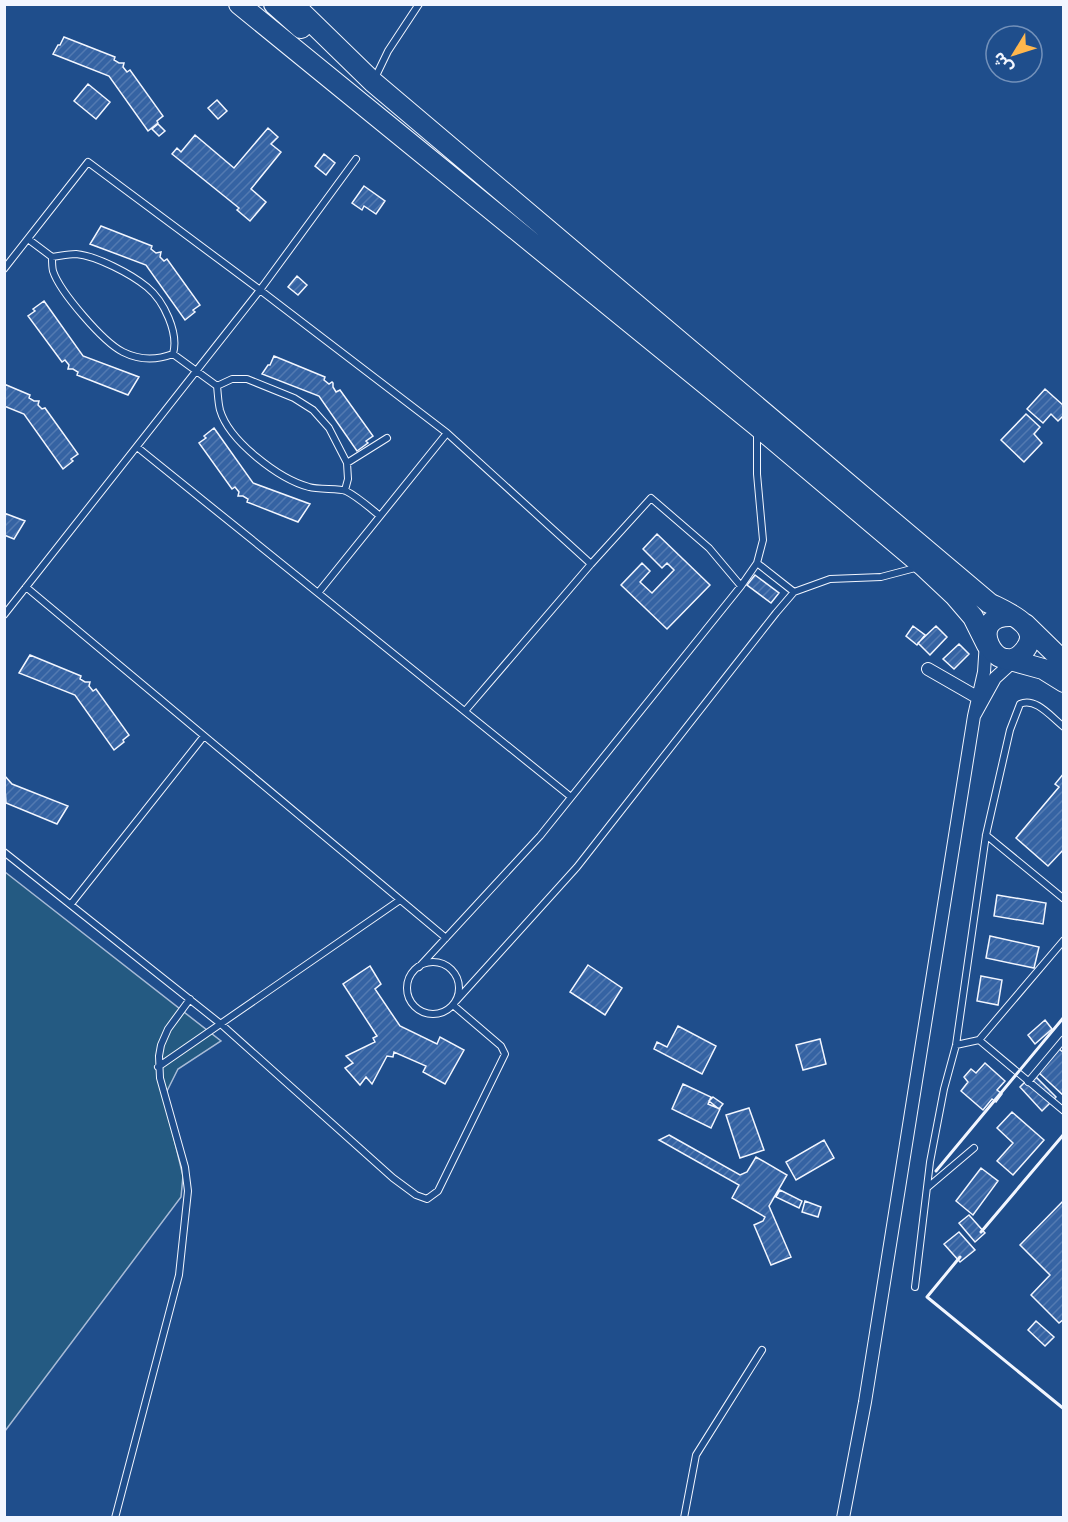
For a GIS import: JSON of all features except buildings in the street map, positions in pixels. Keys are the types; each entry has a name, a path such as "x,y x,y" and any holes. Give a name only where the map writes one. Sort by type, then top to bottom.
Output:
{"main road":[{"path":"239,4 758,426 922,566 955,596 973,617 987,644 999,657 1014,658 1044,669 1064,682"},
{"path":"260,4 339,77 365,108"},
{"path":"274,4 333,56 373,82"},
{"path":"293,4 373,82 989,603 1018,619 1064,662"},
{"path":"987,644 988,627 993,621 998,617 1018,619"},
{"path":"1014,658 1025,650 1029,636 1018,619"}],"street":[{"path":"843,1518 868,1378 974,716 980,699 987,644"},
{"path":"980,699 995,678 1014,658"},
{"path":"928,669 980,699"}],"lane":[{"path":"373,82 388,51 419,4"},
{"path":"4,615 260,290 356,159"},
{"path":"4,269 88,162 260,290 447,434 591,564"},
{"path":"28,239 52,257 76,254 92,258 107,263 147,287 158,298 172,328 175,347 173,354"},
{"path":"52,257 52,269 62,290 108,342 134,357 161,359 173,354"},
{"path":"173,354 217,386 220,410 230,429 240,442 262,460 289,479 307,487 326,491 345,490 380,516"},
{"path":"217,386 232,379 247,379 294,398 313,410 329,428 347,463 348,479 345,490"},
{"path":"758,426 757,474 763,540 757,563 540,836 409,979 409,995 412,1003 424,1013 432,1014 440,1013 454,1003 577,867 794,592 830,579 881,577 922,566"},
{"path":"318,593 447,434"},
{"path":"347,463 387,438"},
{"path":"137,447 571,797"},
{"path":"465,711 651,498 709,548 741,586"},
{"path":"757,563 794,592"},
{"path":"26,587 446,938"},
{"path":"915,1287 930,1162 944,1089 956,1045 986,835 1010,730 1020,704 1029,702 1035,704 1064,727"},
{"path":"71,904 204,736"},
{"path":"986,835 1064,899"},
{"path":"4,852 222,1025 393,1178 416,1195 427,1199 438,1191 505,1054 501,1046 454,1003"},
{"path":"158,1067 400,900"},
{"path":"956,1045 979,1040 1064,940"},
{"path":"419,967 435,963 451,969 459,984 459,993 454,1003"},
{"path":"115,1518 178,1275 188,1191 185,1167 158,1067 161,1045 168,1029 190,999"},
{"path":"1028,1082 1064,1039"},
{"path":"979,1040 1064,1111"},
{"path":"927,1187 974,1148"},
{"path":"684,1518 696,1455 762,1350"}],"shaded area":[{"path":"5,872 221,1041 178,1069 164,1097 183,1176 181,1197 5,1431"}],"wall":[{"path":"936,1171 1064,1017"},
{"path":"981,1232 1064,1134"},
{"path":"960,1257 927,1297 1064,1409"}]}
